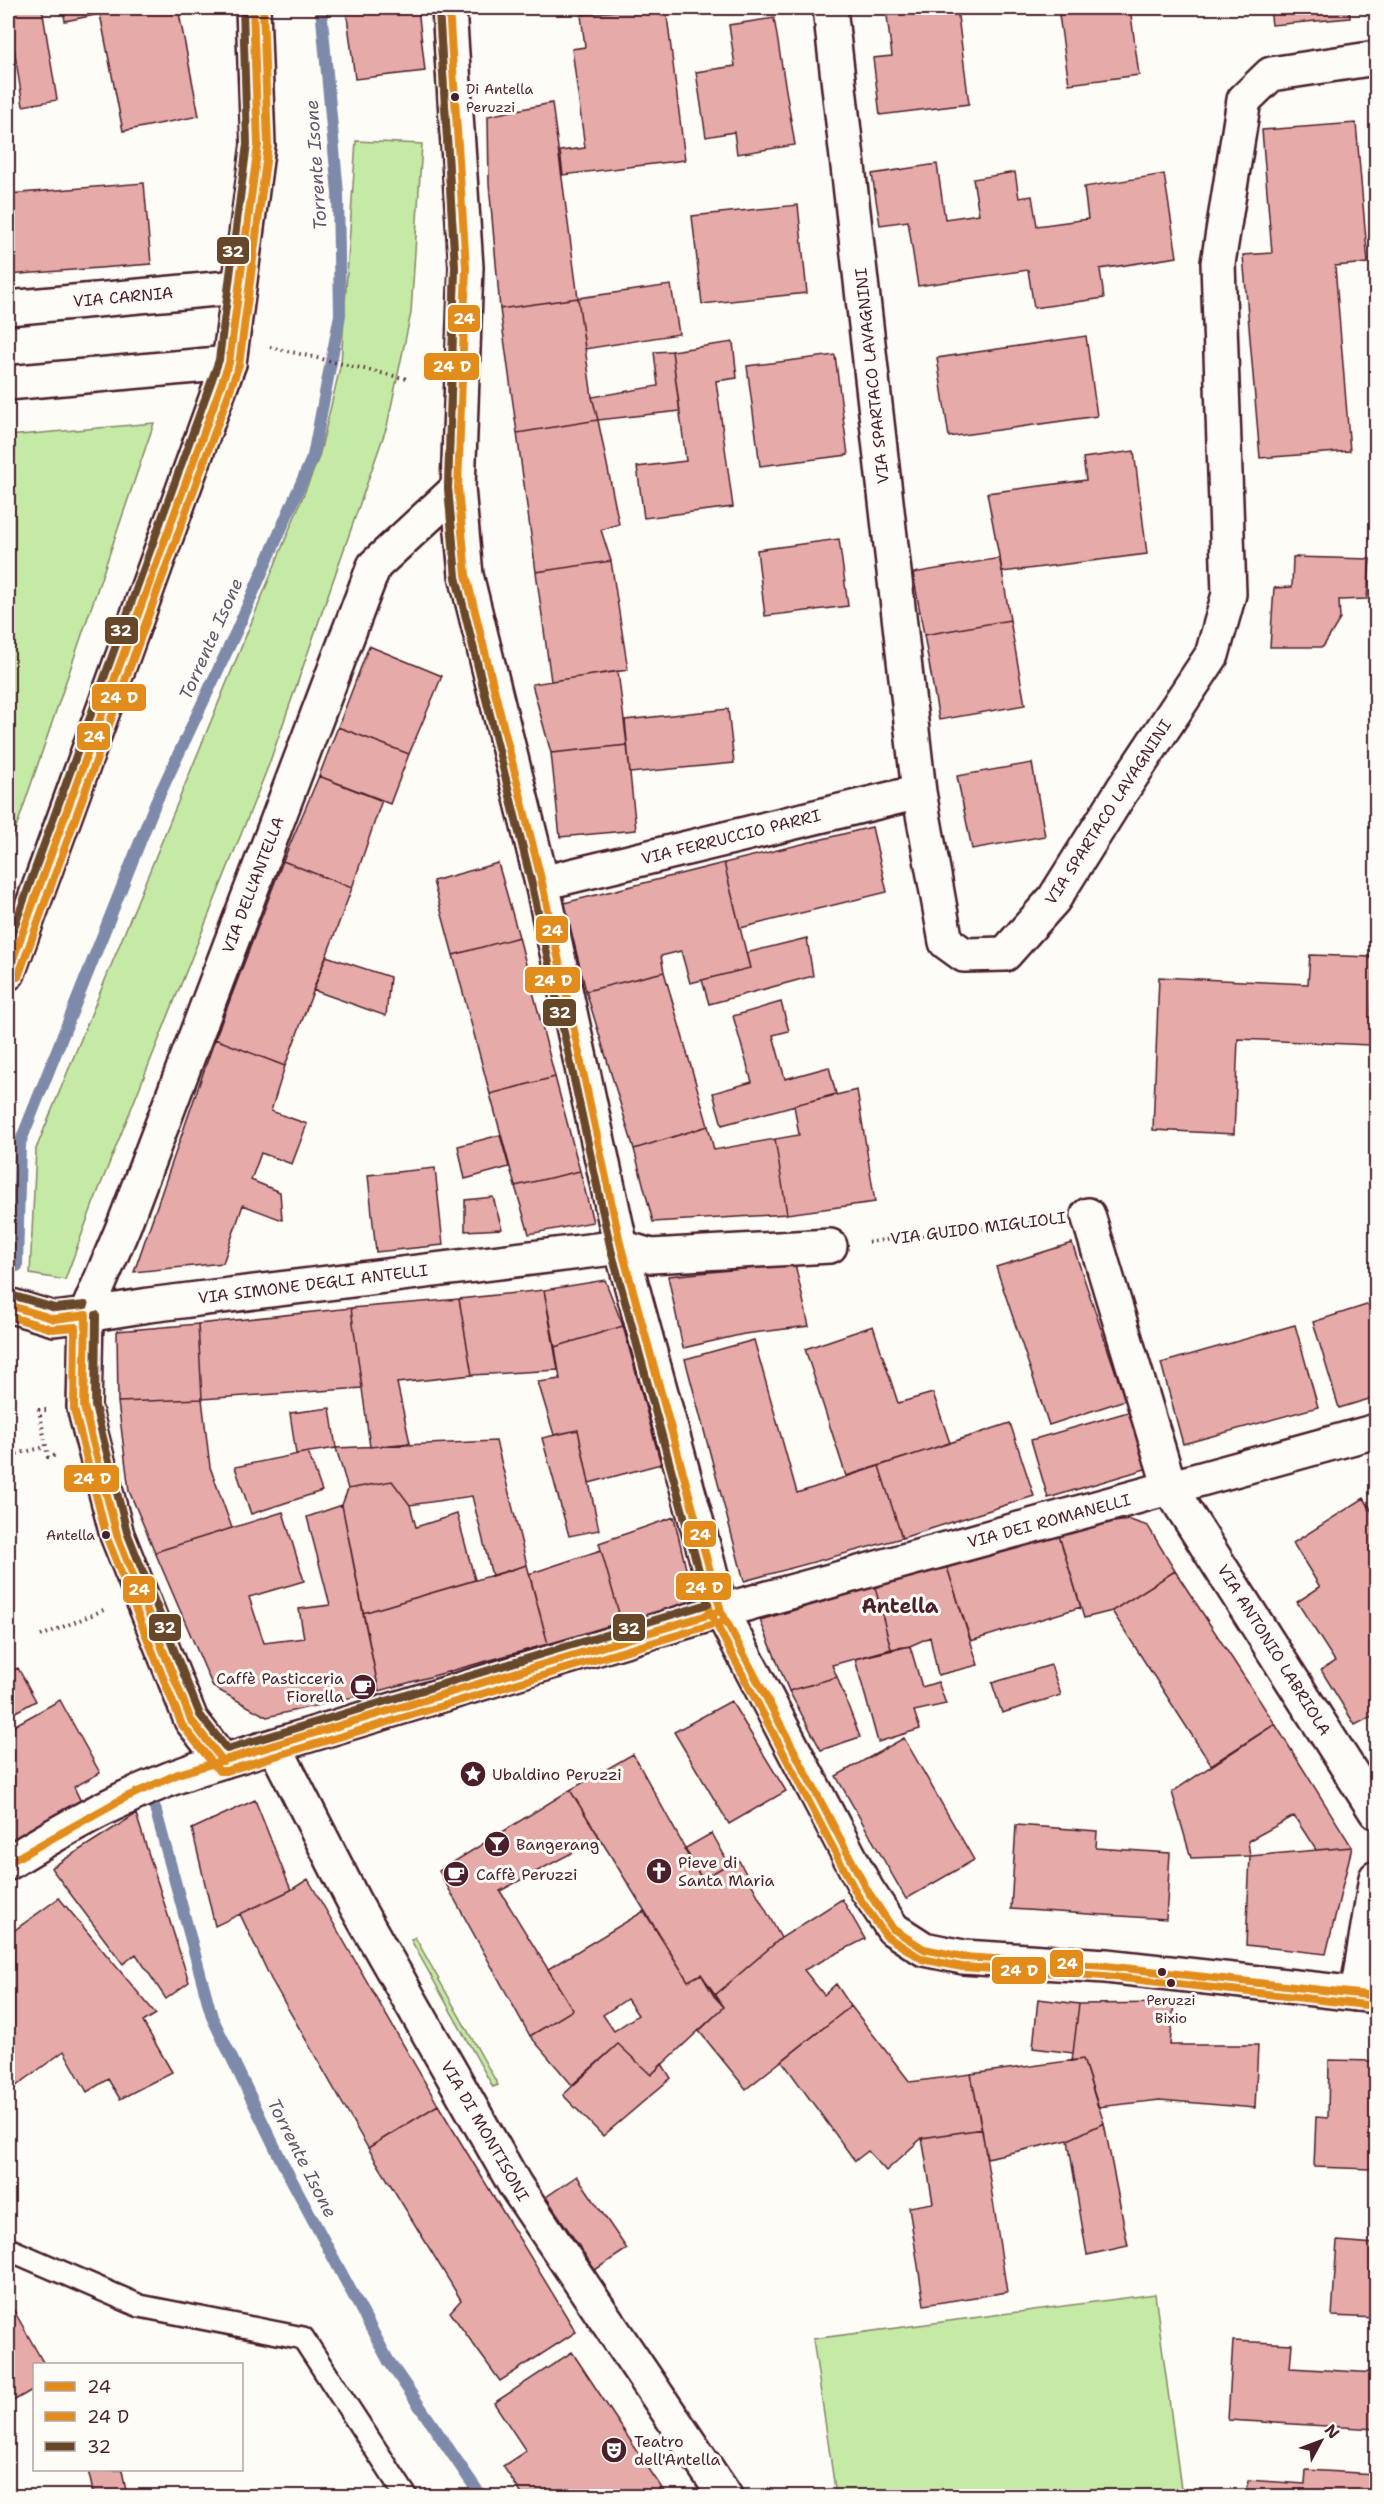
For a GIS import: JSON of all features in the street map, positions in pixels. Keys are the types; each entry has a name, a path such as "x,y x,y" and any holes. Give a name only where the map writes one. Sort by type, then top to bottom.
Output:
{"street":[{"path":"8,974 229,363 258,145 253,8"},
{"path":"449,8 466,267 458,488 466,575 542,883 621,1247 721,1611 867,1890 893,1929 924,1949 963,1957 1118,1967 1367,1995 1377,1878"},
{"name":"VIA SPARTACO LAVAGNINI","path":"830,8 919,792 946,942 964,955 1005,954 1054,899 1123,789 1212,655 1229,594 1218,263 1244,100 1271,74 1377,58"},
{"name":"VIA CARNIA","path":"8,308 238,287"},
{"path":"8,383 229,363"},
{"name":"VIA DELL'ANTELLA","path":"223,1761 192,1720 117,1535 84,1407 86,1315 128,1214 374,566 458,488"},
{"name":"VIA FERRUCCIO PARRI","path":"542,883 919,792"},
{"name":"VIA GUIDO MIGLIOLI","path":"1088,1215 1170,1488"},
{"path":"621,1247 651,1256 830,1246"},
{"name":"VIA SIMONE DEGLI ANTELLI","path":"8,1305 54,1319 149,1305 621,1247"},
{"name":"VIA DEI ROMANELLI","path":"8,1863 134,1792 178,1774 275,1747 721,1611 1377,1431"},
{"name":"VIA ANTONIO LABRIOLA","path":"1170,1488 1377,1812"},
{"name":"VIA DI MONTISONI","path":"275,1747 354,1902 515,2185 725,2496"}],"lane":[{"path":"8,2249 140,2306 303,2338 406,2496"}],"path":[{"path":"275,349 407,379"},
{"name":"VIA GUIDO MIGLIOLI","path":"830,1246 1088,1215"},
{"path":"39,1410 48,1457"},
{"path":"11,1455 45,1447"},
{"path":"41,1636 140,1594"}],"green space":[{"path":"356,141 422,144 411,313 387,426 268,767 93,1204 65,1280 30,1274 36,1149 319,457 341,363"},
{"path":"154,423 8,852 8,436"},
{"path":"415,1937 498,2085 493,2087 411,1940"},
{"path":"1155,2294 1182,2496 836,2496 813,2339"}],"building":[{"path":"8,8 42,8 57,100 23,106"},
{"path":"63,8 178,8 199,116 123,131 100,14 65,21"},
{"path":"346,8 418,8 425,71 355,79"},
{"path":"643,8 666,8 685,160 563,175 560,151 585,148 572,49 585,47 581,15"},
{"path":"886,8 957,8 969,104 880,115 873,58 892,56"},
{"path":"1093,8 1130,8 1139,75 1069,84 1059,15 1093,10"},
{"path":"1270,8 1349,8 1350,18 1272,25"},
{"path":"774,18 795,145 737,154 734,132 706,137 696,72 735,66 729,25"},
{"path":"552,103 578,298 500,309 489,183 488,116"},
{"path":"1356,123 1368,263 1335,266 1350,451 1260,458 1243,255 1272,253 1262,130"},
{"path":"937,164 945,219 979,214 973,179 1015,172 1019,198 1032,196 1037,226 1088,219 1084,187 1164,174 1177,257 1100,269 1104,298 1034,308 1028,270 918,286 908,221 880,225 872,174"},
{"path":"144,183 151,264 8,275 8,194"},
{"path":"798,205 807,293 702,304 692,216"},
{"path":"671,285 679,334 585,349 578,298"},
{"path":"578,298 592,397 598,420 517,433 500,309"},
{"path":"1086,336 1097,416 949,437 937,358"},
{"path":"733,342 737,378 716,381 733,507 644,518 637,467 686,461 672,351"},
{"path":"672,351 680,411 598,420 592,397 658,386 654,352"},
{"path":"835,355 848,455 760,466 747,366"},
{"path":"598,420 619,524 601,530 611,561 536,572 517,433"},
{"path":"1134,451 1147,554 1002,572 987,493 1086,480 1083,458"},
{"path":"839,539 848,606 765,616 757,550"},
{"path":"1293,557 1370,559 1367,599 1339,600 1340,619 1323,647 1270,647 1274,588 1292,587"},
{"path":"1000,558 1010,620 924,635 913,573"},
{"path":"611,561 628,670 551,681 536,572"},
{"path":"1010,620 1025,705 939,720 924,635"},
{"path":"369,646 442,676 409,754 338,727"},
{"path":"618,671 627,745 551,753 532,684"},
{"path":"728,709 734,763 630,773 625,720"},
{"path":"338,727 409,754 390,804 319,776"},
{"path":"627,745 636,830 560,837 551,753"},
{"path":"1032,763 1045,836 972,849 957,776"},
{"path":"319,776 382,800 352,888 283,861"},
{"path":"872,827 887,892 740,928 724,863"},
{"path":"283,861 352,888 285,1066 215,1039"},
{"path":"498,863 519,937 453,955 433,881"},
{"path":"724,863 750,968 690,983 681,951 661,956 664,972 586,991 564,903"},
{"path":"519,937 555,1077 490,1094 453,955"},
{"path":"807,938 813,976 709,1004 702,980 750,968 746,953"},
{"path":"1310,955 1374,957 1370,1045 1238,1039 1234,1134 1153,1130 1159,977 1308,984"},
{"path":"326,956 390,977 386,1016 313,990"},
{"path":"664,972 708,1126 634,1149 586,991"},
{"path":"781,1002 789,1031 773,1035 785,1079 829,1067 836,1094 722,1125 713,1093 752,1082 733,1016"},
{"path":"215,1039 285,1066 271,1111 307,1124 292,1164 261,1153 251,1180 280,1192 282,1220 243,1205 223,1263 134,1272"},
{"path":"555,1077 580,1171 515,1186 490,1094"},
{"path":"857,1090 875,1202 787,1214 775,1139 799,1135 794,1105"},
{"path":"708,1126 714,1150 775,1139 787,1214 653,1222 634,1149"},
{"path":"500,1135 509,1167 465,1179 458,1146"},
{"path":"435,1168 443,1245 376,1252 368,1175"},
{"path":"580,1171 593,1222 529,1234 515,1186"},
{"path":"493,1197 502,1229 465,1231 465,1200"},
{"path":"1072,1243 1125,1400 1049,1425 996,1267"},
{"path":"795,1264 809,1326 744,1334 683,1348 668,1276"},
{"path":"605,1280 623,1326 555,1347 544,1290"},
{"path":"544,1290 558,1370 472,1375 459,1299"},
{"path":"459,1299 472,1375 397,1383 410,1443 370,1447 351,1308"},
{"path":"1376,1302 1376,1397 1339,1408 1313,1322"},
{"path":"351,1308 362,1388 202,1399 198,1324"},
{"path":"198,1324 202,1399 118,1402 117,1331"},
{"path":"1295,1325 1318,1407 1183,1444 1161,1363"},
{"path":"623,1326 661,1464 589,1483 578,1430 554,1435 538,1382 560,1379 555,1347"},
{"path":"873,1326 898,1403 933,1393 950,1443 846,1476 805,1349"},
{"path":"754,1340 797,1493 879,1466 902,1538 744,1581 685,1359"},
{"path":"202,1399 210,1467 232,1528 155,1552 129,1491 118,1402"},
{"path":"330,1408 336,1448 296,1454 290,1413"},
{"path":"1135,1410 1152,1467 1048,1498 1031,1440"},
{"path":"1010,1423 1034,1496 902,1538 879,1466"},
{"path":"578,1430 599,1530 569,1536 542,1438"},
{"path":"496,1441 527,1565 492,1576 472,1496 410,1505 392,1481 348,1489 336,1448"},
{"path":"308,1452 322,1491 251,1514 235,1467"},
{"path":"392,1481 410,1505 416,1527 457,1514 475,1580 363,1613 342,1505 348,1489"},
{"path":"1364,1498 1376,1518 1376,1563 1374,1565 1376,1570 1376,1714 1355,1725 1321,1670 1335,1661 1297,1602 1320,1587 1293,1543"},
{"path":"342,1505 379,1691 267,1717 213,1687 155,1552 283,1512 304,1581 249,1597 264,1643 304,1638 299,1609 330,1605 307,1517"},
{"path":"674,1517 694,1603 622,1624 599,1543"},
{"path":"1130,1520 1148,1526 1175,1571 1112,1611 1084,1618 1057,1529"},
{"path":"1057,1529 1081,1607 971,1641 946,1564"},
{"path":"601,1550 622,1624 548,1644 529,1574"},
{"path":"946,1564 978,1665 938,1675 930,1637 910,1646 891,1649 875,1587"},
{"path":"527,1565 548,1644 379,1691 363,1613"},
{"path":"1175,1571 1275,1724 1211,1765 1112,1611"},
{"path":"875,1587 891,1649 832,1665 837,1677 789,1691 760,1620"},
{"path":"910,1646 922,1687 938,1682 946,1704 914,1711 920,1729 878,1742 855,1659"},
{"path":"1051,1665 1061,1695 1002,1713 992,1683"},
{"path":"18,1668 36,1701 8,1716 8,1673"},
{"path":"837,1677 860,1737 821,1750 789,1691"},
{"path":"60,1700 100,1773 74,1787 82,1804 8,1844 8,1729"},
{"path":"731,1701 786,1791 729,1824 674,1732"},
{"path":"1275,1724 1352,1847 1316,1850 1294,1816 1248,1841 1250,1856 1191,1858 1172,1792"},
{"path":"904,1738 974,1860 906,1899 836,1776"},
{"name":"Pieve di Santa Maria","path":"633,1754 702,1879 738,1859 781,1938 714,1996 701,1974 688,1981 570,1790"},
{"path":"570,1790 600,1838 500,1891 573,2010 530,2036 439,1871"},
{"path":"255,1800 291,1890 215,1926 192,1829"},
{"path":"136,1814 189,1982 166,1999 136,1954 123,1964 51,1868"},
{"path":"1016,1825 1097,1831 1096,1848 1170,1853 1166,1919 1011,1909"},
{"path":"712,1833 729,1864 702,1879 684,1849"},
{"path":"1352,1847 1326,1954 1246,1945 1250,1856"},
{"path":"308,1879 438,2105 368,2148 271,1979 240,1914 291,1890"},
{"path":"59,1898 156,2014 143,2022 172,2072 120,2099 108,2079 87,2092 64,2051 8,2092 8,1935"},
{"path":"842,1899 865,1939 804,1970 824,1995 836,1984 851,2006 746,2089 699,2031 724,2007 714,1996 781,1938"},
{"path":"644,1911 688,1981 701,1974 724,2007 651,2075 618,2044 572,2085 530,2036 573,2010 548,1969","holes":["627,1999 638,2015 614,2031 603,2015"]},
{"path":"1038,1999 1079,2004 1073,2053 1033,2048"},
{"path":"1174,2003 1170,2045 1258,2045 1255,2108 1160,2100 1098,2107 1083,2059 1072,2061 1079,2004"},
{"path":"851,2006 910,2082 971,2074 982,2129 922,2138 886,2171 868,2151 855,2161 782,2061"},
{"path":"618,2044 651,2075 662,2064 671,2078 603,2136 563,2095"},
{"path":"1374,2050 1376,2050 1376,2155 1371,2154 1371,2169 1314,2167 1316,2117 1328,2118 1329,2060 1374,2061"},
{"path":"1083,2059 1104,2123 1068,2140 987,2158 971,2074"},
{"path":"438,2105 576,2332 500,2381 450,2312 461,2300 368,2148"},
{"path":"1104,2123 1128,2246 1087,2255 1068,2140"},
{"path":"982,2129 1007,2292 924,2305 909,2207 933,2203 922,2138"},
{"path":"577,2176 627,2249 595,2270 546,2197"},
{"path":"1337,2241 1376,2244 1376,2318 1332,2316"},
{"path":"8,2300 43,2363 33,2363 33,2390 8,2404"},
{"path":"1233,2341 1292,2344 1290,2368 1376,2373 1376,2429 1228,2420"},
{"path":"572,2352 667,2496 523,2496 503,2466 526,2451 494,2403"},
{"path":"1306,2470 1376,2474 1376,2496 1247,2496 1248,2480 1305,2484"},
{"path":"88,2471 122,2471 127,2496 94,2496"}],"waterway":[{"name":"Torrente Isone","path":"17,1266 20,1143 155,804 236,632 313,456 340,315 338,193 321,8"},
{"name":"Torrente Isone","path":"155,1808 212,2017 282,2162 388,2360 481,2496"}],"transit line":[{"name":"32","path":"8,944 219,360 247,144 243,8"},
{"name":"24","path":"8,973 229,363 258,145 253,8"},
{"path":"18,977 239,365 268,146 263,8"},
{"name":"24","path":"449,8 466,267 458,488 466,575 542,883 621,1247 721,1611 867,1890 893,1929 924,1949 963,1957 1106,1966 1376,1996"},
{"path":"439,9 455,267 448,488 456,578 532,885 611,1250 711,1614 858,1896 886,1936 922,1959 962,1967 1105,1976 1375,2006"},
{"name":"32","path":"96,1315 95,1406 127,1532 200,1715 227,1749 708,1604 611,1250 532,885 456,577 448,488 455,267 439,9"},
{"name":"32","path":"11,1295 55,1308 85,1305"},
{"name":"24","path":"8,1305 54,1319 86,1315"},
{"name":"24","path":"86,1315 84,1407 117,1535 191,1720 223,1761"},
{"path":"8,1316 52,1329 75,1327 74,1409 107,1538 182,1725 219,1771 226,1771 724,1621"},
{"name":"24","path":"8,1863 122,1799 178,1774 721,1611"}],"place":[{"name":"Di Antella Peruzzi","path":"455,97"},
{"name":"Antella","path":"106,1535"},
{"name":"Caffè Pasticceria Fiorella","path":"363,1687"},
{"name":"Ubaldino Peruzzi","path":"473,1774"},
{"name":"Bangerang","path":"497,1844"},
{"name":"Pieve di Santa Maria","path":"659,1871"},
{"name":"Caffè Peruzzi","path":"456,1874"},
{"name":"Peruzzi Bixio","path":"1171,1983"},
{"name":"Teatro dell'Antella","path":"614,2450"}],"district":[{"name":"Antella","path":"900,1606"}]}
